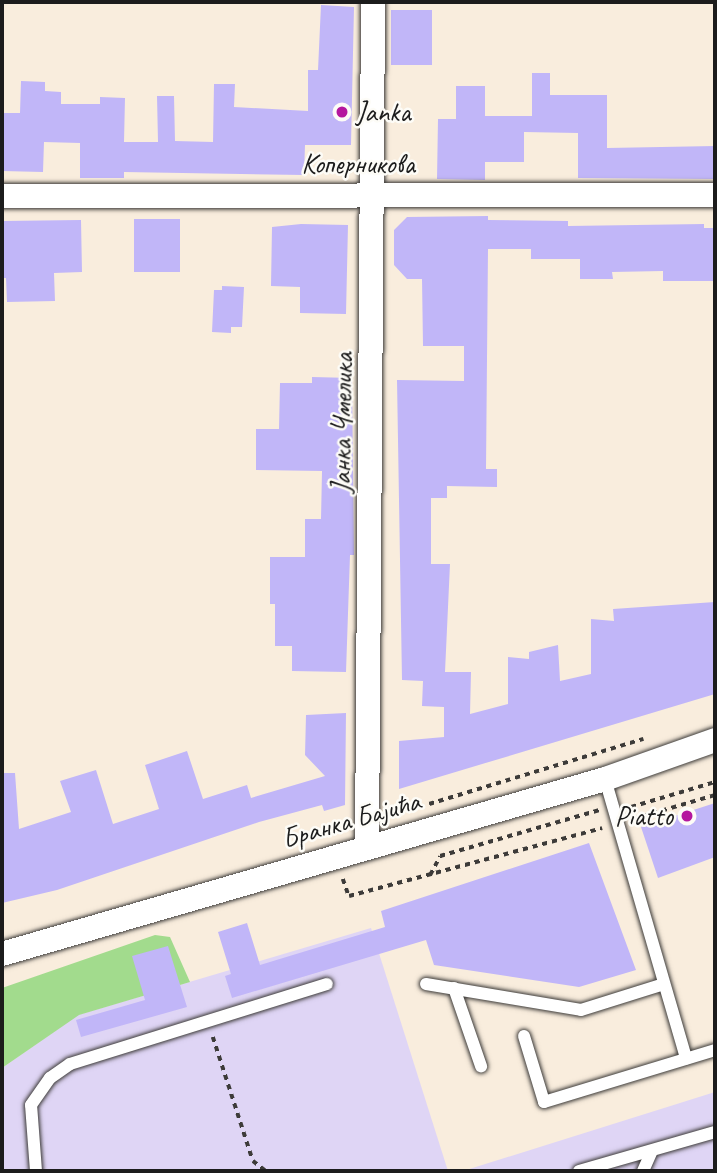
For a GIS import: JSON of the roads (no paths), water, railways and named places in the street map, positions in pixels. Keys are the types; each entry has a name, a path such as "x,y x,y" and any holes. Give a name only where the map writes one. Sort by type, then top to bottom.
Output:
{"street":[{"name":"Јанка Чмелика","path":"367,845 375,193 373,2"},
{"name":"Коперникова","path":"2,196 375,193 715,195"},
{"name":"Бранка Бајића","path":"2,954 367,845 606,779 715,740"}],"lane":[{"path":"606,779 685,1058"},
{"path":"36,1171 31,1105 50,1078 86,1056 327,984"},
{"path":"426,984 581,1010 664,984"},
{"path":"454,988 481,1066"},
{"path":"523,1036 544,1102 715,1050"},
{"path":"579,1171 715,1132"},
{"path":"643,1171 652,1151"}],"place":[{"name":"Janka","path":"342,112"},
{"name":"Piatto","path":"687,816"}]}
